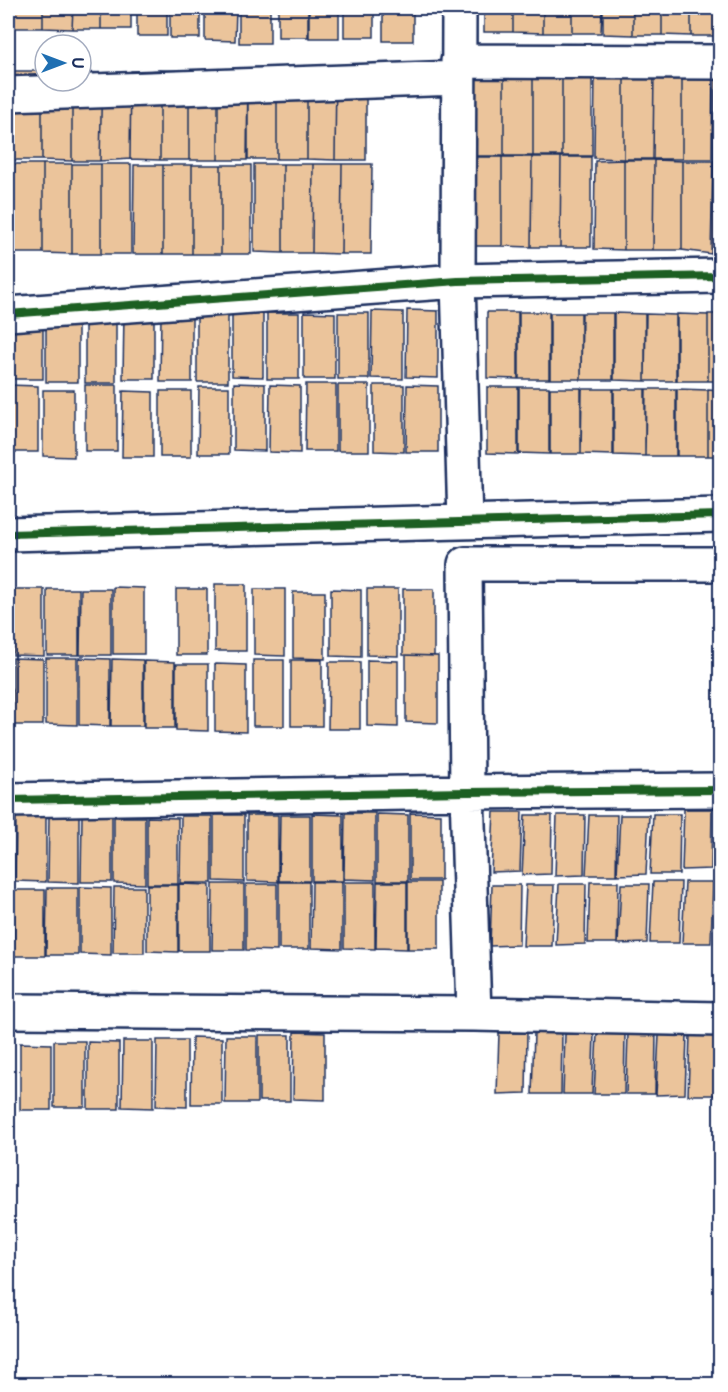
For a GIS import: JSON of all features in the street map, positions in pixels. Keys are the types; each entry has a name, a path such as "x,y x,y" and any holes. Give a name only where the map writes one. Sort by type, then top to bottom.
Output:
{"street":[{"path":"459,8 458,281 465,522"},
{"path":"8,94 458,70 720,62"},
{"path":"8,314 458,281 720,276"},
{"path":"8,534 720,515"},
{"path":"474,1014 467,792 465,564 720,564"},
{"path":"8,800 720,790"},
{"path":"8,1011 474,1014 720,1019"}],"building":[{"path":"14,8 43,8 43,28 14,28"},
{"path":"43,8 73,8 72,29 43,28"},
{"path":"73,8 101,8 101,29 72,29"},
{"path":"101,8 131,8 131,29 101,29"},
{"path":"137,8 167,8 167,36 137,36"},
{"path":"170,8 200,8 200,38 170,38"},
{"path":"205,8 236,8 235,41 205,40"},
{"path":"239,8 270,8 270,43 239,43"},
{"path":"278,8 308,8 308,37 278,37"},
{"path":"309,8 339,8 339,38 309,38"},
{"path":"344,8 374,8 374,37 344,37"},
{"path":"383,8 413,8 413,41 383,41"},
{"path":"484,8 513,8 513,32 484,32"},
{"path":"513,8 543,8 543,33 513,32"},
{"path":"543,8 572,8 572,33 543,33"},
{"path":"572,8 602,8 601,33 572,33"},
{"path":"603,8 633,8 633,35 603,34"},
{"path":"633,8 662,8 662,35 633,35"},
{"path":"662,8 691,8 691,36 662,35"},
{"path":"691,8 720,8 720,36 691,36"},
{"path":"474,67 504,67 504,156 474,156"},
{"path":"504,67 533,67 533,156 504,156"},
{"path":"533,67 562,67 562,156 533,156"},
{"path":"562,67 592,67 592,156 562,156"},
{"path":"160,70 160,160 130,159 131,71"},
{"path":"160,70 189,71 189,160 160,160"},
{"path":"248,70 277,70 277,159 248,159"},
{"path":"277,70 307,70 307,159 277,159"},
{"path":"307,70 336,70 335,160 307,159"},
{"path":"336,70 366,70 366,160 335,160"},
{"path":"595,70 624,70 624,159 594,158"},
{"path":"624,70 654,70 653,159 624,159"},
{"path":"654,70 682,70 682,159 653,159"},
{"path":"682,70 713,70 712,159 682,159"},
{"path":"13,71 33,71 33,93 42,93 42,160 13,160"},
{"path":"189,71 218,71 218,160 189,160"},
{"path":"218,71 248,71 247,160 218,160"},
{"path":"93,73 102,73 100,161 72,161 72,93 93,93"},
{"path":"102,73 131,74 130,159 100,161"},
{"path":"715,75 720,75 720,164 714,164"},
{"path":"42,93 72,93 72,161 42,160"},
{"path":"473,157 502,157 502,246 472,246"},
{"path":"502,157 532,157 531,247 502,246"},
{"path":"532,157 561,157 560,247 531,247"},
{"path":"561,157 591,157 591,247 560,247"},
{"path":"624,160 624,250 594,249 595,161"},
{"path":"624,160 654,160 653,250 624,250"},
{"path":"654,160 682,161 682,250 653,250"},
{"path":"682,161 713,161 711,254 682,250"},
{"path":"14,164 43,164 43,253 13,253"},
{"path":"43,164 72,164 72,254 43,253"},
{"path":"72,164 101,164 101,254 72,254"},
{"path":"101,164 131,164 131,254 101,254"},
{"path":"254,164 283,164 283,253 254,252"},
{"path":"283,164 313,164 312,253 283,253"},
{"path":"313,164 342,164 341,254 312,253"},
{"path":"342,164 372,164 371,254 341,254"},
{"path":"714,164 720,164 720,254 711,254"},
{"path":"134,165 163,165 163,254 133,254"},
{"path":"163,165 192,165 192,254 163,254"},
{"path":"192,165 221,165 221,254 192,254"},
{"path":"221,165 251,165 251,254 221,254"},
{"path":"232,310 263,310 263,377 232,376"},
{"path":"407,310 438,311 438,378 406,377"},
{"path":"372,311 403,312 403,379 371,378"},
{"path":"11,312 43,313 43,379 11,379"},
{"path":"124,312 154,313 154,379 123,379"},
{"path":"304,312 335,313 335,379 304,379"},
{"path":"487,312 518,312 518,379 487,378"},
{"path":"519,312 549,312 549,379 519,379"},
{"path":"267,313 299,313 299,379 267,379"},
{"path":"338,313 369,313 369,379 338,379"},
{"path":"550,313 581,313 581,379 550,379"},
{"path":"582,313 613,313 613,380 581,380"},
{"path":"614,313 645,314 645,381 614,380"},
{"path":"646,314 676,315 676,381 645,381"},
{"path":"677,314 708,315 708,381 677,381"},
{"path":"708,314 720,314 720,381 708,381"},
{"path":"161,315 192,315 192,382 160,382"},
{"path":"46,316 78,316 78,382 46,382"},
{"path":"85,316 116,316 116,383 85,383"},
{"path":"197,316 228,316 228,382 197,382"},
{"path":"234,383 265,384 265,451 234,450"},
{"path":"306,384 336,384 336,451 305,451"},
{"path":"8,385 38,386 38,452 8,452"},
{"path":"85,385 117,385 117,451 85,451"},
{"path":"270,385 300,386 300,453 269,452"},
{"path":"338,385 369,385 369,451 338,451"},
{"path":"374,385 404,385 404,452 374,451"},
{"path":"407,385 438,386 438,452 406,452"},
{"path":"199,387 229,387 229,454 198,454"},
{"path":"487,387 518,387 518,454 487,453"},
{"path":"519,387 549,387 549,454 519,453"},
{"path":"550,388 581,388 581,454 550,454"},
{"path":"582,389 613,389 613,455 581,454"},
{"path":"614,389 645,389 645,456 614,455"},
{"path":"646,389 676,389 676,456 645,456"},
{"path":"677,389 708,390 708,456 677,456"},
{"path":"708,389 720,390 720,456 708,456"},
{"path":"43,390 74,390 74,457 43,456"},
{"path":"123,391 153,392 153,457 122,457"},
{"path":"160,391 191,391 191,457 160,457"},
{"path":"215,584 246,584 246,651 215,651"},
{"path":"113,587 144,588 144,654 113,654"},
{"path":"14,589 44,589 44,656 13,655"},
{"path":"47,589 79,589 79,655 47,655"},
{"path":"81,589 111,589 111,655 80,655"},
{"path":"176,589 207,589 207,655 176,655"},
{"path":"254,589 285,589 285,656 254,655"},
{"path":"331,589 361,590 361,657 331,656"},
{"path":"367,589 398,589 398,656 367,655"},
{"path":"403,589 434,589 434,656 403,655"},
{"path":"293,592 325,592 325,659 293,658"},
{"path":"406,655 438,656 438,723 406,722"},
{"path":"13,658 43,659 43,725 13,725"},
{"path":"46,658 77,658 77,725 46,724"},
{"path":"79,658 110,659 110,726 79,725"},
{"path":"112,659 143,660 143,726 111,726"},
{"path":"253,660 284,660 284,726 253,726"},
{"path":"291,660 322,660 322,726 291,726"},
{"path":"367,660 398,661 398,727 367,726"},
{"path":"144,661 175,662 175,728 144,728"},
{"path":"329,662 360,662 360,729 328,729"},
{"path":"176,664 208,664 208,731 176,730"},
{"path":"215,664 246,665 246,732 215,731"},
{"path":"684,809 712,809 711,869 682,870"},
{"path":"494,812 522,812 520,871 491,872"},
{"path":"717,812 720,812 720,872 714,872"},
{"path":"345,813 375,813 375,880 344,879"},
{"path":"410,813 441,814 441,880 410,880"},
{"path":"312,814 343,815 343,881 312,881"},
{"path":"377,814 408,815 408,881 377,881"},
{"path":"653,814 680,814 679,874 650,874"},
{"path":"16,815 46,815 46,882 15,881"},
{"path":"82,815 112,816 112,882 81,882"},
{"path":"214,815 244,815 244,882 214,881"},
{"path":"247,815 278,815 278,882 247,881"},
{"path":"280,815 310,815 310,881 279,881"},
{"path":"525,815 552,815 551,874 522,875"},
{"path":"557,815 585,815 584,875 555,876"},
{"path":"589,815 617,815 616,875 586,875"},
{"path":"620,815 649,815 646,874 617,875"},
{"path":"49,816 79,816 79,883 48,882"},
{"path":"181,816 212,816 212,883 180,883"},
{"path":"114,817 145,817 145,884 114,883"},
{"path":"147,817 178,818 178,884 147,884"},
{"path":"279,882 309,882 309,949 279,949"},
{"path":"312,882 342,882 342,949 311,948"},
{"path":"344,882 375,882 375,949 344,948"},
{"path":"377,882 407,882 407,949 376,948"},
{"path":"408,882 439,882 439,949 408,949"},
{"path":"590,882 618,882 617,943 588,943"},
{"path":"653,882 681,882 679,943 650,943"},
{"path":"685,882 713,882 711,943 682,943"},
{"path":"718,882 720,882 720,942 715,943"},
{"path":"179,884 210,885 210,951 179,951"},
{"path":"213,884 244,884 244,950 212,950"},
{"path":"246,884 277,884 277,951 246,950"},
{"path":"559,884 586,884 585,944 556,945"},
{"path":"621,884 649,884 647,943 618,944"},
{"path":"147,885 178,885 178,952 147,951"},
{"path":"492,885 520,885 519,945 490,946"},
{"path":"526,885 554,885 552,946 523,946"},
{"path":"80,887 111,888 111,955 80,954"},
{"path":"114,887 144,887 144,953 113,953"},
{"path":"47,888 78,888 78,955 46,955"},
{"path":"14,890 45,890 45,956 14,956"},
{"path":"294,1032 325,1033 325,1100 293,1099"},
{"path":"499,1033 527,1033 526,1093 497,1094"},
{"path":"534,1033 562,1033 561,1094 532,1094"},
{"path":"628,1033 656,1033 655,1094 626,1094"},
{"path":"565,1034 594,1034 592,1094 563,1094"},
{"path":"597,1034 625,1034 624,1094 594,1094"},
{"path":"259,1035 290,1035 290,1101 259,1101"},
{"path":"659,1035 687,1035 685,1094 656,1095"},
{"path":"690,1035 718,1035 717,1095 688,1095"},
{"path":"226,1036 257,1036 257,1103 225,1103"},
{"path":"192,1037 222,1038 222,1104 191,1104"},
{"path":"157,1040 187,1040 187,1107 156,1106"},
{"path":"54,1041 85,1041 85,1107 54,1107"},
{"path":"123,1041 153,1041 153,1108 122,1107"},
{"path":"88,1042 119,1043 119,1109 88,1109"},
{"path":"20,1043 51,1044 51,1110 20,1110"}],"cycle path":[{"path":"8,314 458,281 720,276"},
{"path":"8,534 720,515"},
{"path":"8,800 720,790"}]}
